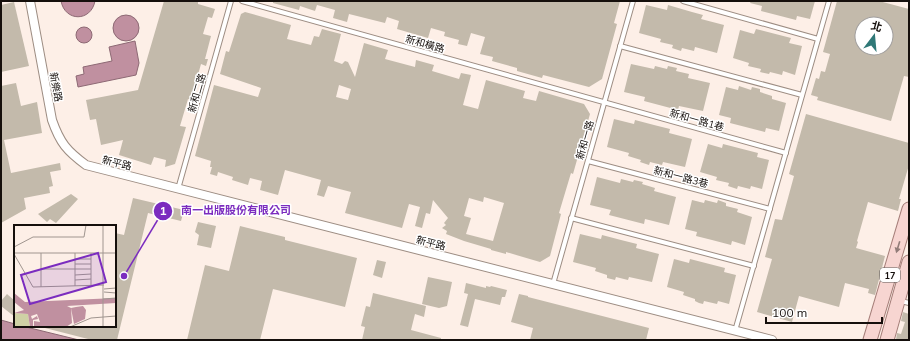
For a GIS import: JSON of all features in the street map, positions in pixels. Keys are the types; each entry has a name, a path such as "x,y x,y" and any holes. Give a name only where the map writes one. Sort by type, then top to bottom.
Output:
{"main road":[{"name":"17","path":"870,340 909,209"},
{"name":"17","path":"887,340 904,301 909,262"}],"street":[{"name":"新樂路","path":"30,1 52,120 58,137 69,153 86,165"},
{"name":"新平路","path":"86,165 772,340"}],"lane":[{"name":"新和二路","path":"178,189 231,1"},
{"name":"新和橫路","path":"242,1 604,103"},
{"name":"新和一路","path":"553,284 633,1"},
{"path":"683,1 818,39"},
{"path":"734,330 754,266 829,1"},
{"path":"620,46 802,95"},
{"name":"新和一路1巷","path":"604,103 786,153"},
{"name":"新和一路3巷","path":"588,161 770,209"},
{"path":"571,218 754,266"}],"shaded area":[{"path":"61,1 95,1 93,8 89,13 78,17 67,13 63,8"},
{"path":"126,15 135,19 139,28 135,37 126,41 117,37 113,28 117,19"},
{"path":"81,27 87,27 92,32 90,41 87,43 81,43 76,38 76,32"},
{"path":"135,41 139,63 136,75 78,87 76,76 84,74 83,67 112,61 109,47"},
{"path":"1,320 14,324 14,327 26,327 79,340 1,340"}],"building":[{"path":"164,1 198,1 198,4 215,9 212,18 208,17 203,34 211,36 205,59 208,59 206,66 201,64 191,100 188,99 180,126 186,127 175,164 165,167 166,160 154,157 151,165 119,155 123,140 101,145 96,119 90,120 86,100 138,90"},
{"path":"273,1 620,1 614,23 617,24 602,79 589,87 543,75 542,78 517,71 517,68 492,61 493,57 480,54 485,37 471,33 467,46 458,44 459,40 444,36 445,32 431,28 428,38 397,29 399,21 387,17 385,23 349,14 347,22 333,18 335,10 317,5 315,11 300,6 299,10 273,3"},
{"path":"751,1 815,1 810,19 797,16 796,20 761,11 762,6 750,3"},
{"path":"837,1 879,1 909,9 909,77 904,76 891,121 817,100 818,97 811,95 816,78 819,79 821,71 825,72 830,54 823,52"},
{"path":"14,2 29,66 1,72 1,5"},
{"path":"646,5 667,10 668,5 703,15 701,19 724,25 717,53 695,47 694,51 682,48 681,51 672,48 673,45 660,42 661,39 639,33"},
{"path":"245,12 291,25 287,39 311,45 314,36 319,37 322,29 341,34 334,61 342,64 345,61 348,62 355,77 364,43 388,50 385,59 415,67 416,60 434,65 432,71 459,79 461,73 471,75 463,105 478,109 486,80 525,91 523,98 536,101 539,91 584,104 590,114 573,174 571,173 559,213 561,214 550,256 540,262 506,252 506,254 491,250 446,234 447,231 442,228 446,225 444,223 448,218 433,200 430,214 426,213 422,228 415,226 420,207 409,204 402,228 345,213 351,192 328,186 324,197 317,195 321,180 285,170 278,195 260,190 262,181 250,178 248,185 232,180 233,177 218,172 217,176 210,174 212,167 210,167 211,161 195,156 214,85 258,97 261,88 220,74 226,51 229,52 241,14","holes":["339,85 351,89 348,100 336,97","484,197 504,203 493,241 466,234 471,218 464,216 469,198 483,202"]},
{"path":"756,29 791,38 789,43 802,46 795,75 783,71 782,75 770,72 769,74 760,72 761,69 748,66 749,63 733,58 740,30 754,34"},
{"path":"631,64 654,69 655,66 667,69 668,66 677,68 676,71 689,74 688,78 710,83 703,111 679,106 678,110 644,101 645,97 624,92"},
{"path":"16,83 21,106 37,102 42,133 4,140 11,173 60,163 61,170 50,172 53,186 49,187 50,193 24,198 26,209 1,223 1,86"},
{"path":"739,86 751,90 752,87 760,89 760,92 772,96 772,99 786,103 779,131 766,128 765,132 730,123 731,118 719,115 726,87 738,90"},
{"path":"806,114 909,143 909,165 899,199 901,199 898,211 868,202 857,241 856,248 885,256 875,295 868,293 869,289 845,283 839,307 799,296 792,322 757,312 772,259 765,257 775,219 782,220 794,176 789,174"},
{"path":"614,119 634,124 635,120 670,129 669,133 692,139 685,167 663,162 662,165 650,162 649,165 640,162 641,160 628,156 629,153 607,147"},
{"path":"708,144 722,148 723,144 758,153 757,157 769,160 762,189 751,186 750,189 738,186 737,189 728,186 729,183 716,180 717,177 700,172"},
{"path":"597,177 620,183 621,179 633,182 634,180 643,182 642,184 655,188 654,191 676,197 669,225 645,219 644,224 609,215 611,210 590,205"},
{"path":"71,194 78,199 56,223 50,219 47,222 38,214"},
{"path":"133,198 184,210 181,221 148,213 117,340 92,340 45,328 116,327 116,233 124,235"},
{"path":"692,200 704,203 705,200 717,203 718,200 726,203 726,206 738,209 737,212 752,217 745,245 732,241 731,245 696,236 697,232 685,229"},
{"path":"198,222 216,226 211,248 197,245 199,235 195,232"},
{"path":"240,226 285,237 285,240 357,258 345,307 273,289 260,340 187,340 205,265 229,271"},
{"path":"580,234 601,239 602,235 637,244 636,248 659,254 652,282 629,277 628,280 616,277 615,280 607,278 607,275 595,271 596,268 573,262"},
{"path":"674,259 689,263 690,259 725,268 724,272 736,275 729,304 718,301 717,304 704,301 703,304 699,303 695,301 695,299 683,295 684,292 667,287"},
{"path":"377,260 386,262 382,278 373,275"},
{"path":"428,277 452,282 447,306 439,308 422,304"},
{"path":"466,283 486,288 486,286 491,286 507,290 505,297 502,297 500,305 475,299 468,327 460,325 468,294 464,293"},
{"path":"373,293 426,306 424,317 415,314 411,330 441,338 441,340 362,340 365,327 361,326 366,306 370,307"},
{"path":"7,294 14,300 14,316 1,306 1,301"},
{"path":"519,294 649,328 646,340 530,340 533,328 511,322"},
{"path":"903,312 909,314 909,340 896,340 897,333 901,334 905,322 901,321"}],"place":[{"name":"南一出版股份有限公司","path":"124,276"}]}
